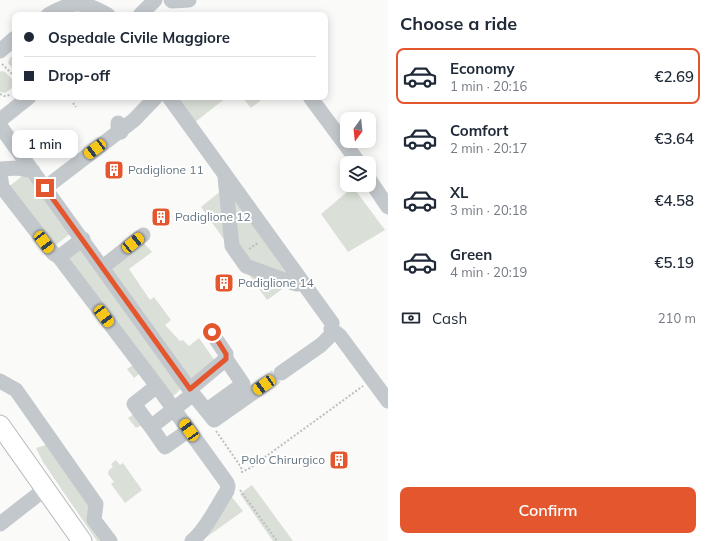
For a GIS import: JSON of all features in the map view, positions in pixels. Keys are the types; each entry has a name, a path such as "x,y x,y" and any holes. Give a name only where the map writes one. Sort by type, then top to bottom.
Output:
{"main road":[{"path":"0,425 82,541"}],"street":[{"path":"46,12 53,0"},
{"path":"140,12 155,0"},
{"path":"171,0 172,2 188,0"},
{"path":"53,12 62,7 76,4 78,2 97,8 104,12"},
{"path":"0,104 13,100"},
{"path":"0,120 15,100"},
{"path":"120,127 120,119 148,100"},
{"path":"45,188 134,120 153,100"},
{"path":"145,119 160,100"},
{"path":"171,100 332,323 331,335 321,345 281,373"},
{"path":"312,100 354,156"},
{"path":"0,126 210,415"},
{"path":"0,169 17,168 33,171"},
{"path":"0,174 2,187 53,253 59,257 158,386 227,483 228,486 211,516 197,537 192,541"},
{"path":"225,176 232,246 246,266 287,281 303,284"},
{"path":"376,189 388,207"},
{"path":"103,267 143,235"},
{"path":"59,257 83,239"},
{"path":"331,329 340,336 372,379 386,394"},
{"path":"210,415 243,384 226,359 226,354 212,332"},
{"path":"151,427 174,410 226,359"},
{"path":"0,381 16,390 96,504 94,520 110,541"},
{"path":"210,415 264,385"},
{"path":"158,386 134,404 165,447 189,430"},
{"path":"0,524 45,489"}],"path":[{"path":"5,48 12,68"},
{"path":"0,94 12,97"},
{"path":"73,103 76,107"},
{"path":"210,415 214,429 241,467 242,472 250,468 372,379"},
{"path":"236,486 277,541"}],"shaded area":[{"path":"12,56 12,68 8,63"},
{"path":"0,72 5,72 12,79 12,88 5,93 0,92"},
{"path":"177,100 223,100 194,123"},
{"path":"244,100 261,100 251,108"},
{"path":"25,174 70,234 53,247 7,188"},
{"path":"227,186 294,281 267,300 201,207"},
{"path":"347,192 357,192 385,230 348,252 321,214"},
{"path":"141,240 152,252 129,269 150,300 154,297 171,320 165,325 180,341 183,340 189,346 199,338 215,361 188,381 105,266"},
{"path":"81,242 181,388 170,398 63,258"},
{"path":"136,363 143,371 134,378 127,369"},
{"path":"134,414 142,425 136,428 128,418"},
{"path":"46,445 88,503 103,541 97,541 43,462 36,448"},
{"path":"116,460 120,465 123,463 142,490 125,503 111,484 114,482 108,474 109,470 113,467 111,464"},
{"path":"252,485 293,541 273,541 240,494"},
{"path":"231,496 243,511 201,541"}],"tunnel":[{"path":"264,385 281,373"}],"place":[{"name":"Padiglione 11","path":"114,170"},
{"name":"Padiglione 12","path":"161,217"},
{"name":"Padiglione 14","path":"224,283"},
{"name":"Polo Chirurgico","path":"339,460"}],"route":[{"path":"45,188 190,389 226,359 226,354 212,332"}]}
